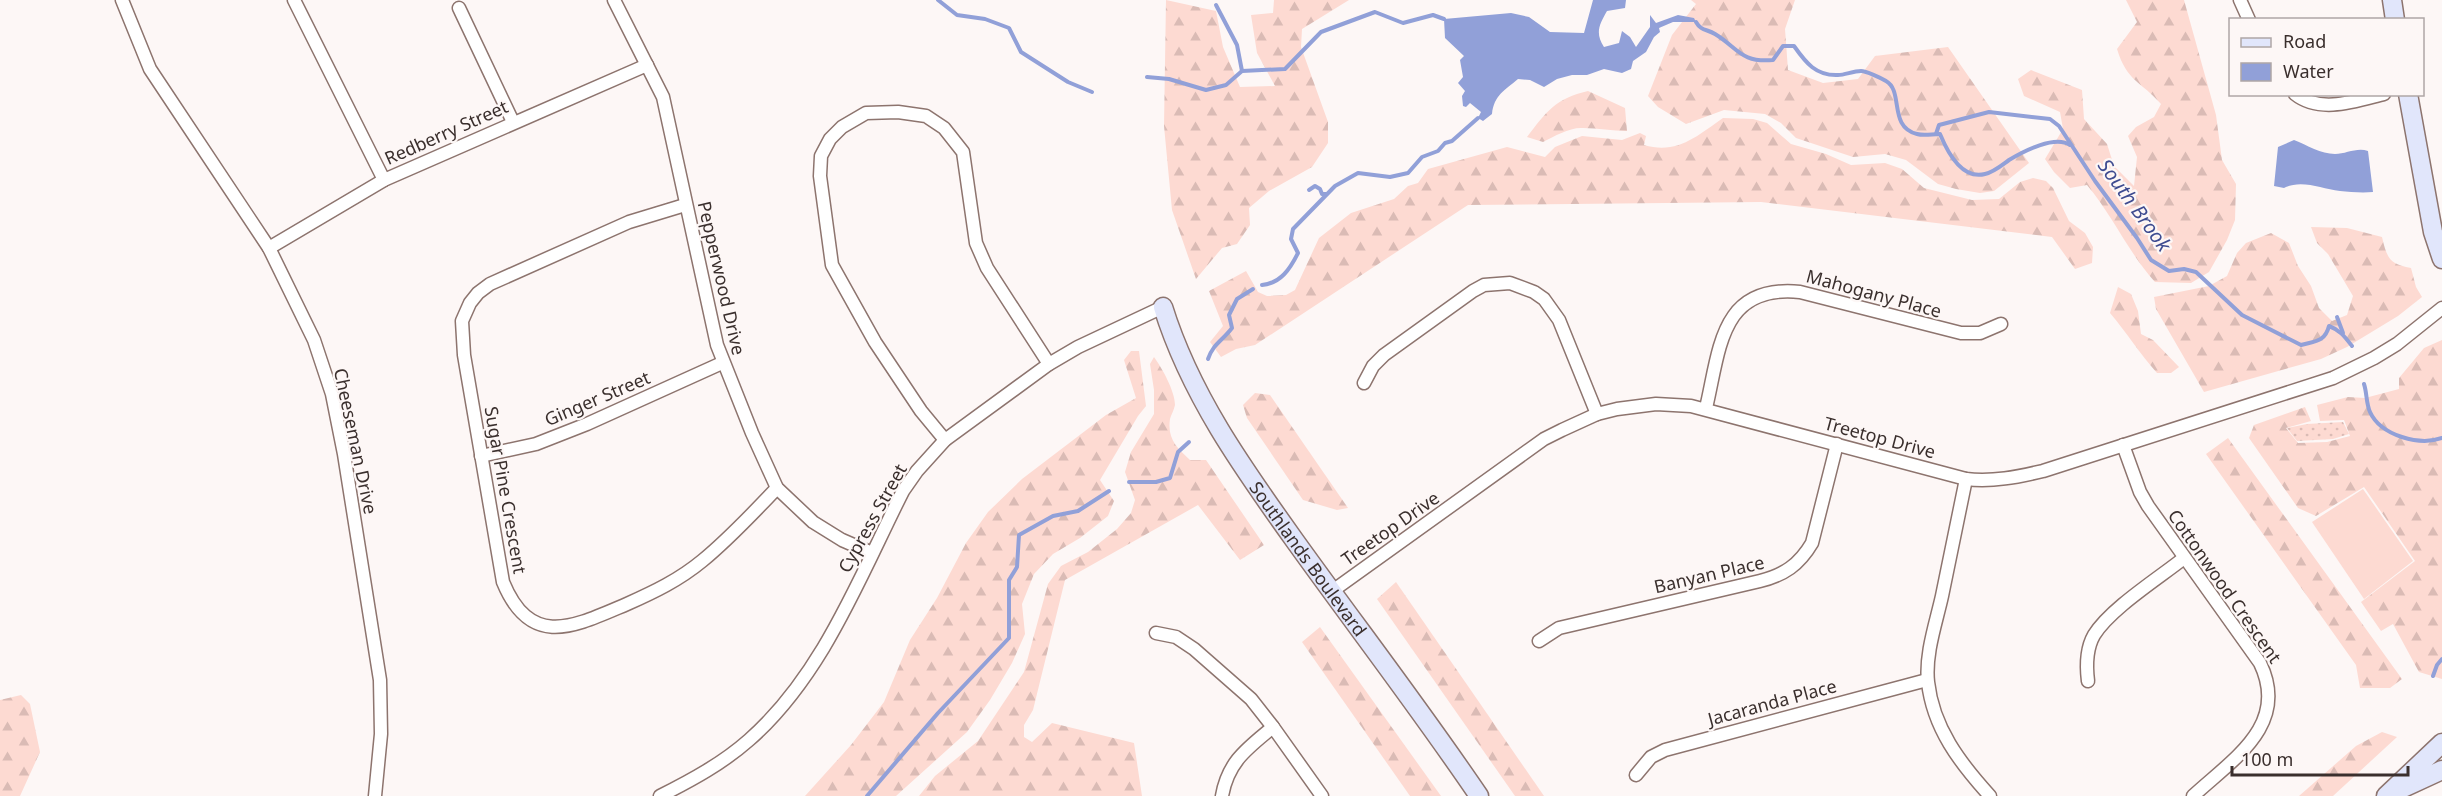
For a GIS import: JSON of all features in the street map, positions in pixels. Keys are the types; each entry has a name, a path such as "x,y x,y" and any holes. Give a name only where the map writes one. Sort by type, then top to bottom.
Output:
{"main road":[{"path":"2392,0 2395,18"},
{"path":"2409,96 2433,232 2442,259"},
{"name":"Southlands Boulevard","path":"1163,307 1172,335 1193,383 1221,434 1331,592 1402,686 1479,796"},
{"path":"2387,796 2442,743"},
{"path":"2387,796 2442,770"}],"street":[{"name":"Cheeseman Drive","path":"122,0 150,69 269,248 314,340 332,394 344,454 380,680 381,734 375,796"},
{"path":"294,0 384,180"},
{"name":"Pepperwood Drive","path":"614,0 663,97 685,205 722,363 777,488 813,522 842,540 872,554"},
{"path":"2240,0 2248,18"},
{"path":"459,8 513,122"},
{"name":"Redberry Street","path":"269,248 384,180 646,65"},
{"path":"2297,96 2303,101 2336,105 2375,96"},
{"path":"945,440 921,411 875,342 832,265 820,176 821,156 830,140 842,127 866,113 898,112 926,116 944,128 963,152 976,243 987,268 1049,364"},
{"name":"Sugar Pine Crescent","path":"685,205 629,222 490,284 470,303 462,321 464,355 503,582 519,612 531,621 567,627 591,621 677,580 721,545 777,488"},
{"path":"1364,383 1373,366 1389,351 1473,291 1484,285 1510,283 1534,292 1552,307 1597,414"},
{"name":"Mahogany Place","path":"1706,408 1730,320 1748,301 1764,292 1800,291 1961,333 1980,333 2001,324"},
{"name":"Cypress Street","path":"660,796 718,764 749,740 777,712 807,672 832,631 903,491 917,471 945,440 1049,364 1078,347 1163,307"},
{"name":"Treetop Drive","path":"1331,592 1544,439 1597,414 1656,404 1706,408 1966,479 1986,481 2008,479 2043,471 2333,378 2397,344 2442,308"},
{"name":"Ginger Street","path":"482,456 536,444 722,363"},
{"name":"Banyan Place","path":"1539,641 1559,628 1760,581 1791,570 1805,555 1812,543 1838,444"},
{"name":"Cottonwood Crescent","path":"2123,446 2140,492 2184,558 2260,663 2268,682 2270,695 2268,710 2261,729 2193,796"},
{"path":"1966,479 1932,641 1927,680 1932,704 1943,734 1965,769 1990,796"},
{"path":"2088,681 2086,666 2094,636 2119,609 2184,558"},
{"path":"1156,633 1176,637 1202,655 1251,699 1273,726 1322,796"},
{"name":"Jacaranda Place","path":"1636,775 1651,757 1665,750 1927,680"},
{"path":"1222,796 1230,767 1242,752 1273,726"}],"green space":[{"path":"1166,0 1216,11 1223,47 1240,87 1275,86 1257,53 1251,15 1273,13 1274,0 1349,0 1302,29 1301,47 1328,122 1328,143 1312,167 1269,191 1249,208 1250,225 1237,244 1222,248 1196,279 1172,210 1164,126"},
{"path":"1691,0 1795,0 1785,29 1788,70 1823,83 1858,79 1875,56 1948,47 2029,163 1994,191 1980,193 1938,184 1906,160 1885,154 1853,157 1796,138 1781,123 1765,114 1724,110 1686,124 1658,107 1648,96 1672,35 1696,4"},
{"path":"2126,0 2184,0 2216,115 2222,160 2236,184 2235,220 2227,240 2209,272 2191,283 2155,282 2087,185 2070,188 2054,172 2045,159 2063,129 2060,112 2024,96 2018,79 2031,70 2082,90 2084,119 2107,144 2114,166 2134,186 2137,157 2128,136 2136,127 2154,117 2161,104 2130,75 2117,49 2137,22"},
{"path":"1588,91 1625,108 1627,131 1578,128 1563,132 1543,142 1527,137 1553,107 1568,98"},
{"path":"1723,118 1753,119 1767,123 1791,144 1826,154 1851,165 1885,163 1902,169 1924,188 1972,200 1999,199 2020,182 2033,178 2046,181 2053,188 2069,221 2085,233 2093,247 2092,263 2075,269 2052,237 1761,202 1468,205 1255,345 1236,349 1221,357 1210,342 1223,326 1209,291 1246,271 1258,292 1267,296 1286,295 1295,290 1319,238 1351,213 1394,199 1408,186 1418,183 1428,169 1507,147 1545,157 1555,147 1582,136 1622,140 1640,133 1646,136 1644,145 1667,148 1686,142"},
{"path":"2311,227 2347,228 2382,237 2390,259 2411,268 2416,287 2422,297 2398,316 2347,347 2321,359 2204,392 2156,309 2154,297 2209,286 2227,276 2237,253 2246,243 2271,233 2289,243 2298,266 2311,286 2319,308 2332,321 2347,315 2353,296 2328,254 2317,243"},
{"path":"2118,287 2131,294 2138,311 2141,334 2153,340 2179,367 2171,373 2157,373 2110,313"},
{"path":"2442,340 2442,679 2419,672 2393,624 2381,631 2361,602 2415,561 2364,487 2316,516 2298,508 2249,438 2254,425 2305,407 2311,421 2286,428 2298,443 2327,442 2350,436 2344,420 2320,421 2317,405 2348,397 2365,398 2399,389 2399,378 2424,348"},
{"path":"1131,351 1139,351 1146,406 1100,480 1114,501 1108,516 1080,538 1053,554 1034,574 1022,604 1025,634 1012,663 967,732 896,796 805,796 851,745 884,702 910,640 937,598 966,543 988,512 1022,479 1106,415 1136,398 1124,360"},
{"path":"1154,357 1173,393 1175,405 1169,426 1174,442 1190,460 1206,460 1264,545 1240,560 1198,505 1065,580 1033,710 1024,725 1024,737 1032,742 1052,723 1134,743 1142,796 919,796 935,776 978,741 1024,672 1048,584 1061,566 1088,552 1117,529 1131,513 1135,500 1125,472 1131,452 1154,414 1154,390 1150,364"},
{"path":"1255,393 1270,395 1348,508 1337,510 1303,500 1247,418 1243,405"},
{"path":"2343,422 2349,434 2333,439 2297,441 2287,428 2307,424"},
{"path":"2228,438 2402,679 2390,688 2360,688 2356,665 2206,454"},
{"path":"2363,489 2413,561 2364,599 2312,522"},
{"path":"1396,582 1544,796 1515,796 1377,599"},
{"path":"1320,627 1441,796 1410,796 1302,642"},
{"path":"21,695 30,704 40,752 20,796 0,796 0,700"},
{"path":"2382,732 2397,737 2333,796 2299,796 2356,746"}],"water":[{"path":"1593,0 1626,0 1625,8 1607,11 1602,21 1599,33 1604,47 1619,43 1622,31 1630,37 1636,47 1650,27 1650,15 1656,23 1678,15 1694,18 1696,22 1673,22 1659,28 1660,32 1654,37 1646,52 1633,61 1631,69 1622,73 1604,69 1587,75 1572,75 1557,79 1544,87 1530,80 1518,79 1501,94 1495,102 1492,114 1483,121 1478,118 1481,112 1470,103 1466,107 1463,106 1462,96 1465,91 1458,83 1463,77 1460,60 1464,56 1445,38 1444,19 1511,13 1529,17 1550,32 1584,33"},
{"path":"2294,140 2330,154 2368,151 2373,192 2340,191 2305,184 2284,188 2274,186 2278,147"}],"waterway":[{"name":"South Brook","path":"938,0 957,15 985,19 1009,28 1021,52 1068,82 1092,92"},
{"path":"1216,5 1237,45 1242,71"},
{"name":"South Brook","path":"1147,77 1169,79 1206,90 1226,85 1242,71 1285,69 1321,32 1375,12 1403,23 1433,15 1444,19"},
{"path":"1696,22 1700,27 1723,39 1747,57 1773,60 1783,46 1794,46 1807,63 1818,71 1830,75 1861,71 1884,80 1891,86 1894,93 1902,124 1917,134 1940,134 1956,163 1969,173 1977,175 1988,173 2039,145 2056,142 2070,145"},
{"name":"South Brook","path":"1936,134 1939,125 1989,112 2050,119 2059,126 2151,260 2169,271 2184,269 2196,272 2242,315 2301,345 2322,338 2329,326 2345,337 2352,346"},
{"path":"1262,285 1275,281 1288,270 1298,253 1291,239 1293,229 1335,186 1358,173 1390,177 1408,173 1422,157 1438,151 1478,118"},
{"path":"1309,190 1315,186 1322,194 1326,194"},
{"path":"1208,359 1215,346 1232,328 1229,315 1237,299 1253,289"},
{"path":"2337,317 2343,333"},
{"name":"South Brook","path":"2364,384 2370,412 2383,427 2412,440 2442,438"},
{"path":"1129,482 1156,482 1170,478 1178,452 1189,442"},
{"path":"867,796 938,713 1009,638 1009,580 1017,567 1019,535 1053,516 1078,511 1109,491"},
{"path":"2433,676 2442,659"}]}
